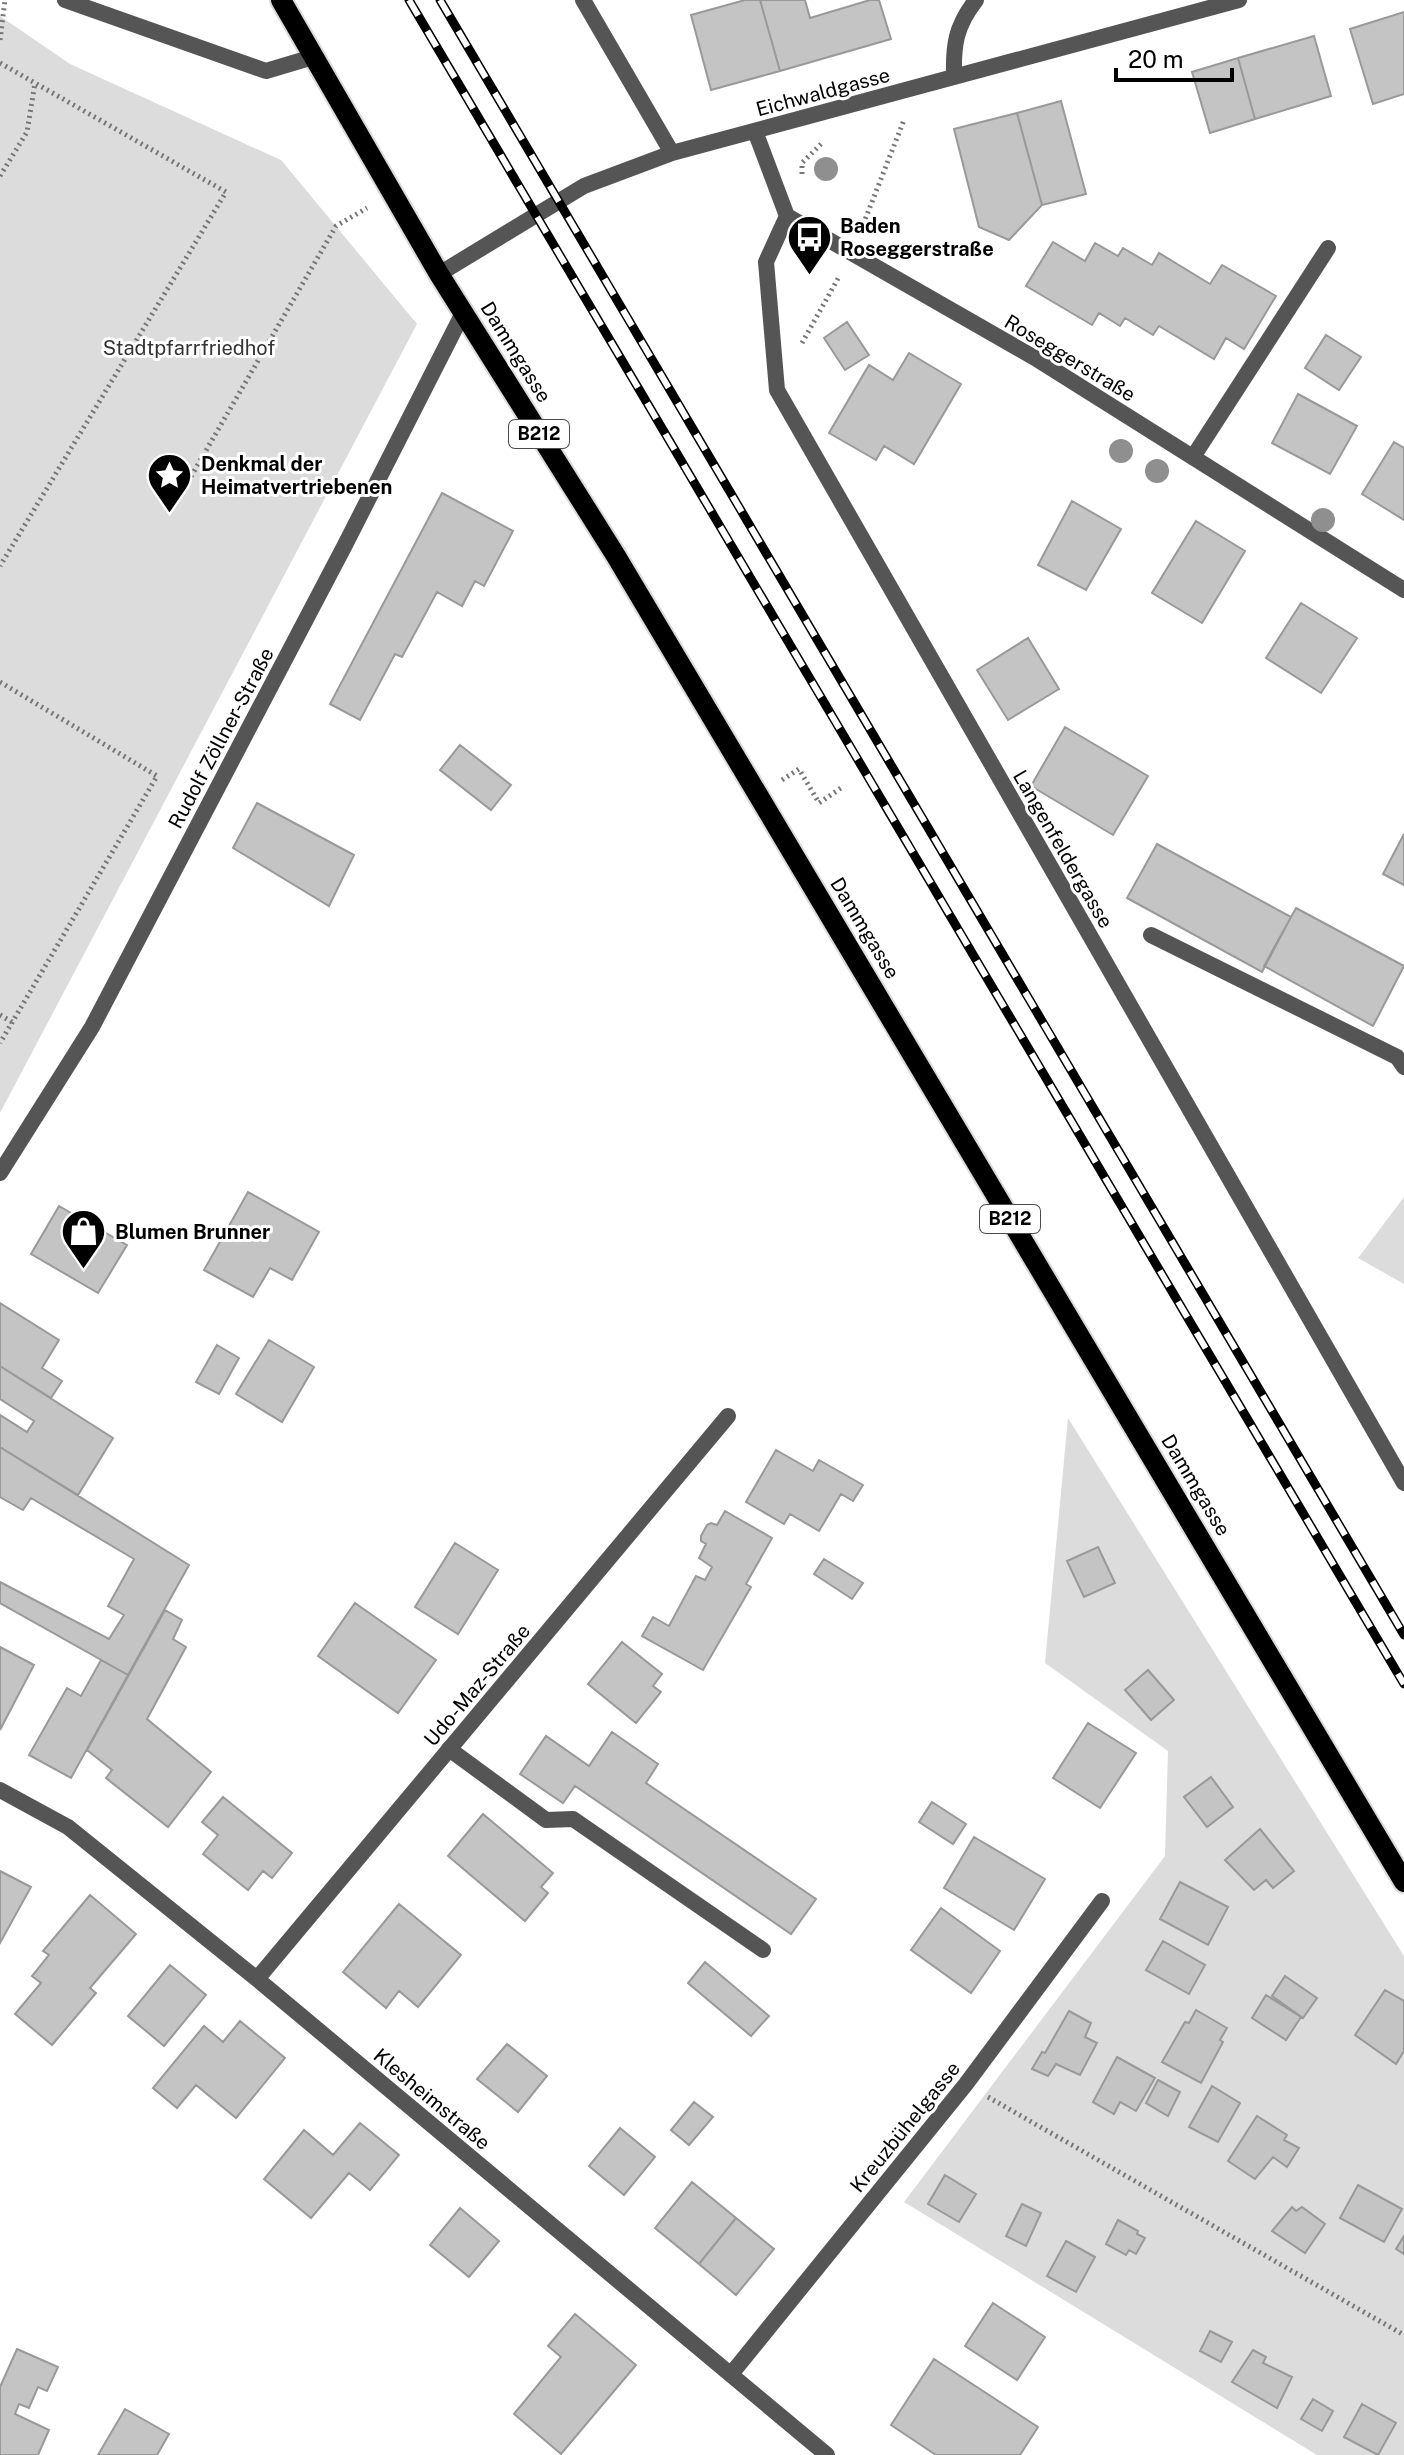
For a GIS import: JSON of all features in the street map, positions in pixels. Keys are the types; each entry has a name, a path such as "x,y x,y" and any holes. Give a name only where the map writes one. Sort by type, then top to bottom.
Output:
{"main road":[{"name":"Dammgasse","path":"281,0 439,274 624,570 1404,1882"}],"street":[{"path":"65,0 266,71 313,57"},
{"path":"583,0 672,153"},
{"path":"954,77 953,45 964,15 976,0"},
{"name":"Eichwaldgasse","path":"439,274 584,186 672,153 1239,0"},
{"path":"755,131 787,216"},
{"name":"Roseggerstraße","path":"787,216 1035,358 1404,590"},
{"name":"Langenfeldergasse","path":"787,216 766,262 777,390 1404,1483"},
{"path":"1193,457 1328,248"},
{"name":"Rudolf Zöllner-Straße","path":"0,1173 92,1027 463,313"},
{"path":"1151,935 1397,1057 1404,1067"},
{"name":"Udo-Maz-Straße","path":"257,1979 728,1416"},
{"path":"449,1749 546,1820 573,1819 763,1950"},
{"name":"Klesheimstraße","path":"0,1790 68,1827 257,1979 827,2455"},
{"name":"Kreuzbühelgasse","path":"732,2373 966,2084 1102,1901"}],"path":[{"path":"0,39 5,0"},
{"path":"0,63 226,192 0,566"},
{"path":"0,176 27,132 35,83"},
{"path":"814,115 822,143"},
{"path":"777,390 853,252 905,118 891,122"},
{"path":"802,184 802,163 822,143 836,139"},
{"path":"182,492 336,226 392,193"},
{"path":"850,219 863,227"},
{"path":"0,682 157,776 0,1043"},
{"path":"777,783 799,769 819,803 841,788"},
{"path":"0,1015 12,1022"},
{"path":"966,2084 1404,2335"}],"green space":[{"name":"Stadtpfarrfriedhof","path":"0,16 70,64 281,160 417,324 0,1113"},
{"path":"1404,1197 1404,1284 1358,1258"},
{"path":"1068,1418 1404,1956 1404,2455 1317,2455 904,2202 1165,1856 1168,1751 1045,1663"}],"building":[{"path":"745,0 760,0 780,71 711,90 691,15"},
{"path":"760,0 805,0 810,18 879,0 891,39 780,71"},
{"path":"1404,12 1404,94 1373,104 1350,29"},
{"path":"1314,36 1331,96 1255,119 1238,58"},
{"path":"1238,58 1255,119 1210,133 1192,72"},
{"path":"1061,101 1086,194 1042,205 1017,113"},
{"path":"1017,113 1042,205 1009,240 979,227 954,129"},
{"path":"1053,242 1085,261 1095,243 1118,256 1123,248 1152,265 1159,253 1210,284 1222,265 1276,296 1244,349 1226,338 1214,359 1159,326 1153,335 1125,318 1120,326 1099,313 1092,325 1026,286"},
{"path":"847,322 869,355 845,370 824,338"},
{"path":"1326,335 1361,357 1339,390 1305,368"},
{"path":"909,353 961,384 914,464 884,446 876,460 829,433 869,365 893,380"},
{"path":"1298,394 1357,426 1330,474 1272,443"},
{"path":"1394,442 1404,448 1404,520 1362,494"},
{"path":"442,493 513,531 484,586 475,581 462,606 437,592 402,657 395,654 360,720 330,704"},
{"path":"1072,501 1121,529 1086,590 1038,565"},
{"path":"1196,521 1245,551 1202,623 1152,593"},
{"path":"1301,603 1357,638 1321,693 1266,658"},
{"path":"1028,638 1059,689 1008,720 977,670"},
{"path":"1065,727 1148,776 1113,835 1031,786"},
{"path":"460,745 511,785 491,810 440,770"},
{"path":"257,803 354,855 329,906 233,848"},
{"path":"1404,834 1404,885 1383,874"},
{"path":"1157,844 1291,917 1262,972 1127,898"},
{"path":"1296,908 1404,966 1373,1026 1264,966"},
{"path":"248,1192 319,1232 292,1280 270,1268 253,1297 204,1270"},
{"path":"59,1206 127,1245 98,1293 31,1254"},
{"path":"0,1303 59,1340 42,1368 62,1381 51,1398 0,1366"},
{"path":"269,1340 314,1367 282,1422 236,1394"},
{"path":"217,1345 239,1358 219,1394 196,1382"},
{"path":"0,1366 113,1438 78,1495 0,1447 0,1415 27,1432 34,1421 0,1399"},
{"path":"0,1447 189,1565 128,1675 0,1603 0,1582 109,1639 124,1615 108,1606 134,1559 31,1498 23,1510 0,1497"},
{"path":"776,1450 813,1471 819,1460 863,1485 853,1501 841,1494 819,1531 790,1514 784,1524 746,1502"},
{"path":"725,1511 772,1538 746,1584 751,1587 703,1670 642,1636 653,1617 669,1626 696,1576 705,1580 712,1567 699,1558 706,1544 701,1541 701,1536 707,1525 717,1525"},
{"path":"455,1543 498,1570 458,1634 415,1607"},
{"path":"1098,1547 1115,1583 1084,1597 1067,1561"},
{"path":"824,1559 863,1583 852,1599 814,1574"},
{"path":"355,1603 436,1660 398,1713 318,1656"},
{"path":"165,1610 182,1620 173,1639 186,1647 147,1719 211,1772 168,1827 106,1778 112,1770 87,1750"},
{"path":"622,1642 662,1674 653,1686 661,1692 636,1723 588,1684"},
{"path":"0,1647 34,1665 0,1730"},
{"path":"101,1660 128,1675 71,1778 29,1755 67,1688 81,1696"},
{"path":"1148,1670 1174,1700 1151,1720 1125,1690"},
{"path":"1088,1723 1136,1753 1100,1808 1053,1778"},
{"path":"612,1732 658,1764 646,1783 816,1899 791,1934 575,1786 563,1803 520,1774 546,1736 589,1766"},
{"path":"1211,1777 1233,1807 1207,1827 1184,1797"},
{"path":"223,1797 292,1853 272,1878 263,1871 248,1890 203,1854 218,1835 202,1822"},
{"path":"932,1802 966,1824 953,1844 919,1822"},
{"path":"483,1814 553,1873 541,1887 548,1893 525,1921 448,1856"},
{"path":"1260,1829 1294,1871 1273,1888 1266,1880 1254,1890 1225,1860"},
{"path":"974,1837 1045,1879 1014,1930 944,1888"},
{"path":"0,1871 31,1887 0,1943"},
{"path":"1180,1882 1228,1907 1208,1945 1160,1919"},
{"path":"90,1895 136,1934 90,1988 96,1993 52,2045 15,2014 41,1983 32,1976 49,1955 43,1951"},
{"path":"399,1904 461,1955 418,2007 399,1991 386,2008 343,1972"},
{"path":"941,1908 1000,1951 971,1993 911,1950"},
{"path":"1163,1941 1205,1965 1189,1994 1146,1970"},
{"path":"705,1962 769,2016 751,2036 688,1983"},
{"path":"170,1965 206,1995 164,2046 128,2016"},
{"path":"1285,1976 1317,1998 1303,2018 1272,1996"},
{"path":"1385,1990 1404,2001 1404,2051 1396,2064 1355,2035"},
{"path":"1266,1995 1301,2017 1286,2040 1252,2018"},
{"path":"1196,2010 1227,2028 1201,2083 1162,2062 1185,2022 1189,2023"},
{"path":"1069,2011 1091,2023 1085,2037 1097,2043 1080,2075 1056,2064 1048,2076 1032,2069 1042,2052 1045,2053"},
{"path":"240,2021 285,2058 236,2118 196,2085 177,2108 153,2088 204,2026 223,2042"},
{"path":"507,2044 547,2076 518,2112 477,2079"},
{"path":"1117,2057 1155,2078 1136,2111 1120,2102 1114,2114 1093,2102"},
{"path":"1158,2080 1180,2092 1168,2116 1146,2103"},
{"path":"1212,2086 1240,2103 1218,2142 1189,2127"},
{"path":"694,2102 713,2117 689,2145 671,2130"},
{"path":"1257,2116 1287,2135 1284,2140 1299,2148 1287,2167 1273,2157 1255,2179 1228,2161"},
{"path":"360,2123 399,2155 370,2190 349,2173 311,2218 264,2179 304,2130 333,2155"},
{"path":"620,2128 655,2157 624,2195 589,2166"},
{"path":"945,2175 976,2194 959,2222 928,2204"},
{"path":"692,2182 736,2218 699,2264 655,2228"},
{"path":"1358,2185 1402,2209 1384,2242 1340,2218"},
{"path":"1022,2204 1041,2213 1026,2246 1006,2236"},
{"path":"1292,2207 1296,2211 1302,2207 1325,2224 1305,2253 1272,2231"},
{"path":"460,2208 499,2241 469,2277 430,2245"},
{"path":"736,2218 774,2249 736,2295 699,2264"},
{"path":"1118,2220 1145,2238 1136,2254 1129,2250 1126,2255 1106,2244"},
{"path":"1404,2236 1404,2254 1396,2249"},
{"path":"1066,2241 1095,2257 1076,2292 1047,2276"},
{"path":"993,2303 1045,2337 1017,2380 965,2346"},
{"path":"575,2314 636,2365 561,2454 514,2414 561,2357 548,2346"},
{"path":"1210,2331 1232,2342 1221,2362 1200,2351"},
{"path":"17,2349 58,2367 47,2391 38,2387 29,2408 19,2404 15,2414 49,2430 38,2455 0,2455 0,2387"},
{"path":"1253,2350 1266,2357 1263,2363 1292,2377 1277,2408 1232,2382"},
{"path":"934,2359 1038,2427 1020,2455 936,2455 891,2425"},
{"path":"1313,2399 1333,2411 1322,2431 1301,2419"},
{"path":"1362,2404 1396,2423 1378,2455 1344,2437"},
{"path":"125,2409 169,2434 157,2455 98,2455"}],"railway":[{"path":"409,0 1404,1684"},
{"path":"440,0 1404,1635"}],"place":[{"name":"Baden Roseggerstraße","path":"809,276"},
{"name":"Denkmal der Heimatvertriebenen","path":"170,515"},
{"name":"Blumen Brunner","path":"84,1271"}]}
